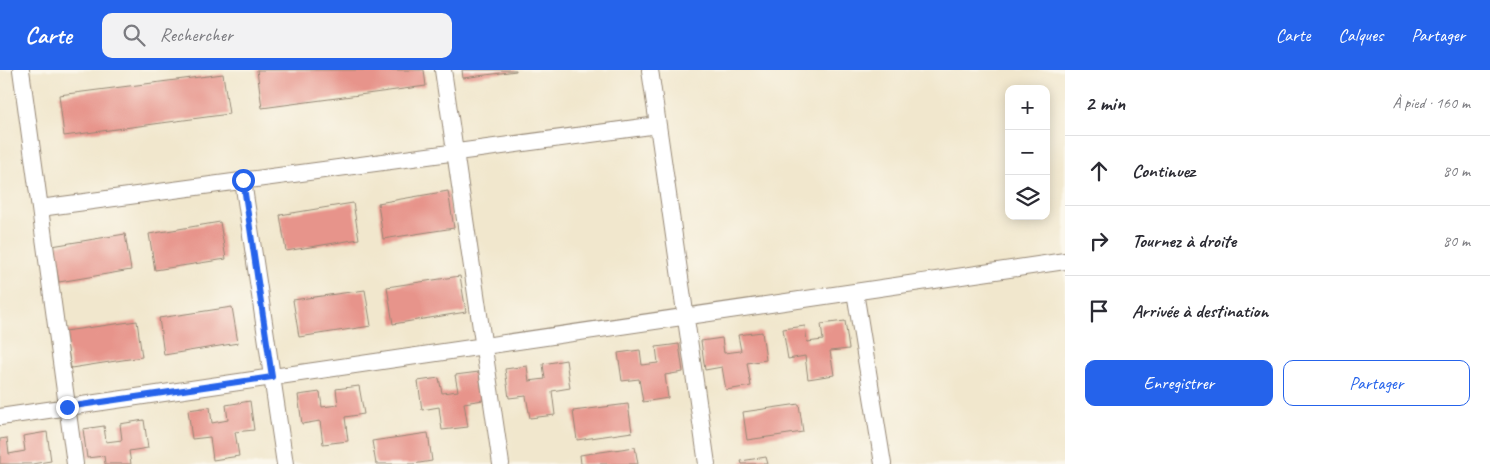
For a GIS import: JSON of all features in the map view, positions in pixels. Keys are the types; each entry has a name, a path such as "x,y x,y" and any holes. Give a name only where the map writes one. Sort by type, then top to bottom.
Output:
{"street":[{"path":"21,70 75,464"},
{"path":"443,70 501,464"},
{"path":"650,70 707,464"},
{"path":"40,208 658,125"},
{"path":"243,180 285,464"},
{"path":"0,417 1065,261"},
{"path":"855,292 883,464"}],"building":[{"path":"257,70 424,70 426,86 262,108"},
{"path":"462,70 516,70 516,71 463,78"},
{"path":"223,74 229,114 64,136 59,95"},
{"path":"448,191 454,228 383,239 378,203"},
{"path":"353,203 359,239 286,251 280,215"},
{"path":"220,222 226,259 155,270 149,234"},
{"path":"125,234 131,270 59,282 52,246"},
{"path":"460,276 466,312 393,324 387,287"},
{"path":"365,290 371,326 299,337 293,300"},
{"path":"232,307 238,343 164,355 159,318"},
{"path":"137,321 142,357 71,368 65,331"},
{"path":"845,321 849,349 830,351 834,375 808,379 805,356 788,359 783,329 805,326 807,342 823,340 821,324"},
{"path":"762,332 766,360 747,363 751,386 726,390 722,367 705,370 701,341 722,338 724,353 741,351 738,335"},
{"path":"679,344 683,372 665,375 668,398 643,402 639,379 622,381 618,353 640,350 642,365 658,363 656,347"},
{"path":"566,360 570,388 552,391 555,415 530,418 526,396 509,398 505,369 527,366 529,381 545,379 543,364"},
{"path":"479,372 483,400 464,403 468,427 442,430 439,407 422,410 418,381 439,378 442,393 458,391 455,375"},
{"path":"359,386 364,414 345,417 348,441 323,444 320,421 302,424 298,395 320,392 322,407 338,405 336,389"},
{"path":"250,401 254,430 235,432 239,456 213,460 210,437 192,439 188,410 210,407 212,423 228,420 226,405"},
{"path":"628,404 632,432 577,440 573,411"},
{"path":"799,404 803,432 747,440 743,412"},
{"path":"144,420 148,448 129,451 131,464 105,464 104,456 87,458 83,429 104,426 106,442 122,440 120,424"},
{"path":"47,432 51,461 32,464 0,464 0,439 7,438 9,454 25,451 23,436"},
{"path":"428,433 432,461 413,464 376,464 372,441"},
{"path":"635,447 638,464 581,464 580,455"},
{"path":"766,457 768,464 742,464 741,461"}],"route":[{"path":"67,407 272,377 243,180"}]}
